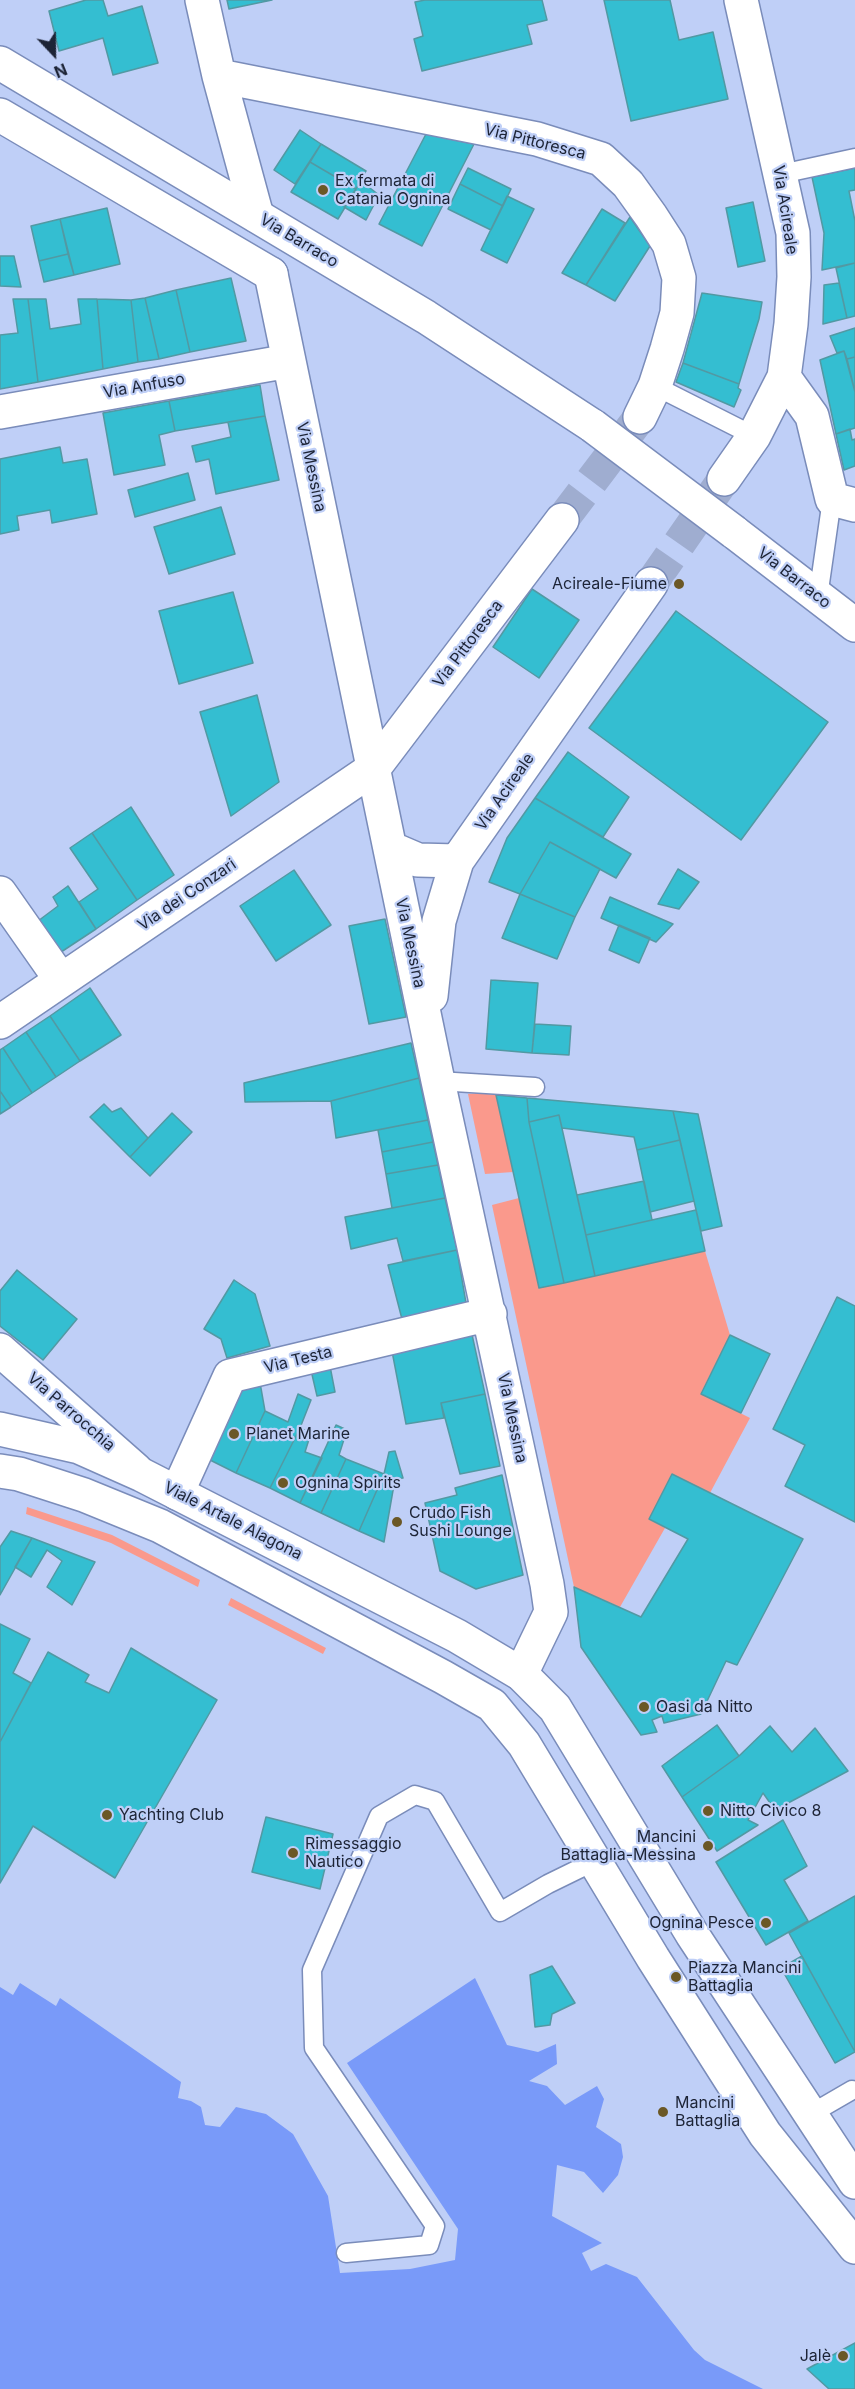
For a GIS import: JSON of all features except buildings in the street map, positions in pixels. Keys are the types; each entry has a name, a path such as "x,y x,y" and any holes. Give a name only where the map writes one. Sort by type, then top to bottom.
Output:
{"street":[{"path":"202,0 219,76 257,216"},
{"name":"Via Acireale","path":"724,479 754,436 784,377 794,277 792,233 781,174 741,0"},
{"name":"Via Barraco","path":"0,63 426,317 593,426 855,625"},
{"name":"Via Pittoresca","path":"219,76 537,139 601,159 628,184 651,216 669,244 679,278 676,313 655,386 639,417"},
{"name":"Via Messina","path":"0,115 271,274 438,1081 490,1314 551,1612 521,1674"},
{"name":"Via Anfuso","path":"0,412 289,361"},
{"path":"784,377 812,416 844,502"},
{"name":"Via Pittoresca","path":"374,768 562,520"},
{"name":"Via Acireale","path":"428,1028 439,921 457,861 651,584"},
{"name":"Via dei Conzari","path":"0,1022 374,768"},
{"path":"390,848 418,860 457,861"},
{"path":"0,893 61,980"},
{"name":"Via Testa","path":"177,1493 230,1376 490,1314"},
{"name":"Via Parrocchia","path":"0,1350 142,1475"},
{"name":"Viale Artale Alagona","path":"0,1429 80,1447 142,1475 457,1636 521,1674 555,1708 692,1934 855,2182"},
{"path":"0,1471 19,1474 84,1495 160,1526 443,1677 492,1706 524,1744 653,1958 765,2134 855,2247"}],"lane":[{"path":"781,174 855,158"},
{"path":"655,386 754,436"},
{"path":"818,597 844,502"},
{"path":"438,1081 535,1087"},
{"path":"346,2253 429,2245 435,2226 314,2048 312,1970 379,1816 415,1795 435,1801 500,1912 548,1884 595,1861"},
{"path":"809,2115 852,2090"}],"shaded area":[{"path":"468,1094 496,1095 513,1172 485,1174"},
{"path":"519,1198 539,1288 705,1251 730,1335 701,1393 750,1418 710,1493 672,1474 649,1519 665,1528 620,1607 574,1587 492,1205"},
{"path":"27,1507 112,1535 200,1580 198,1587 111,1543 26,1514"},
{"path":"231,1598 326,1648 323,1654 228,1605"}],"water":[{"path":"475,1978 507,2045 538,2052 556,2044 557,2064 529,2081 547,2086 565,2105 597,2086 604,2099 596,2127 621,2144 623,2157 618,2175 603,2193 584,2172 557,2165 552,2216 602,2243 582,2253 591,2271 606,2264 637,2277 694,2350 705,2360 763,2389 0,2389 0,1987 13,1995 20,1983 56,2006 60,1998 181,2082 178,2098 191,2101 201,2107 205,2125 220,2127 236,2107 266,2114 293,2134 328,2196 340,2273 410,2269 455,2260 458,2229 347,2063"}],"tunnel":[{"path":"562,520 640,417"},
{"path":"651,584 724,479"}],"place":[{"name":"Ex fermata di Catania Ognina","path":"323,190"},
{"name":"Acireale-Fiume","path":"679,584"},
{"name":"Planet Marine","path":"234,1434"},
{"name":"Ognina Spirits","path":"283,1483"},
{"name":"Crudo Fish Sushi Lounge","path":"397,1522"},
{"name":"Oasi da Nitto","path":"644,1707"},
{"name":"Nitto Civico 8","path":"708,1811"},
{"name":"Yachting Club","path":"107,1815"},
{"name":"Mancini Battaglia-Messina","path":"708,1846"},
{"name":"Rimessaggio Nautico","path":"293,1853"},
{"name":"Ognina Pesce","path":"766,1923"},
{"name":"Piazza Mancini Battaglia","path":"676,1977"},
{"name":"Mancini Battaglia","path":"663,2112"},
{"name":"Jalè","path":"843,2356"}]}
